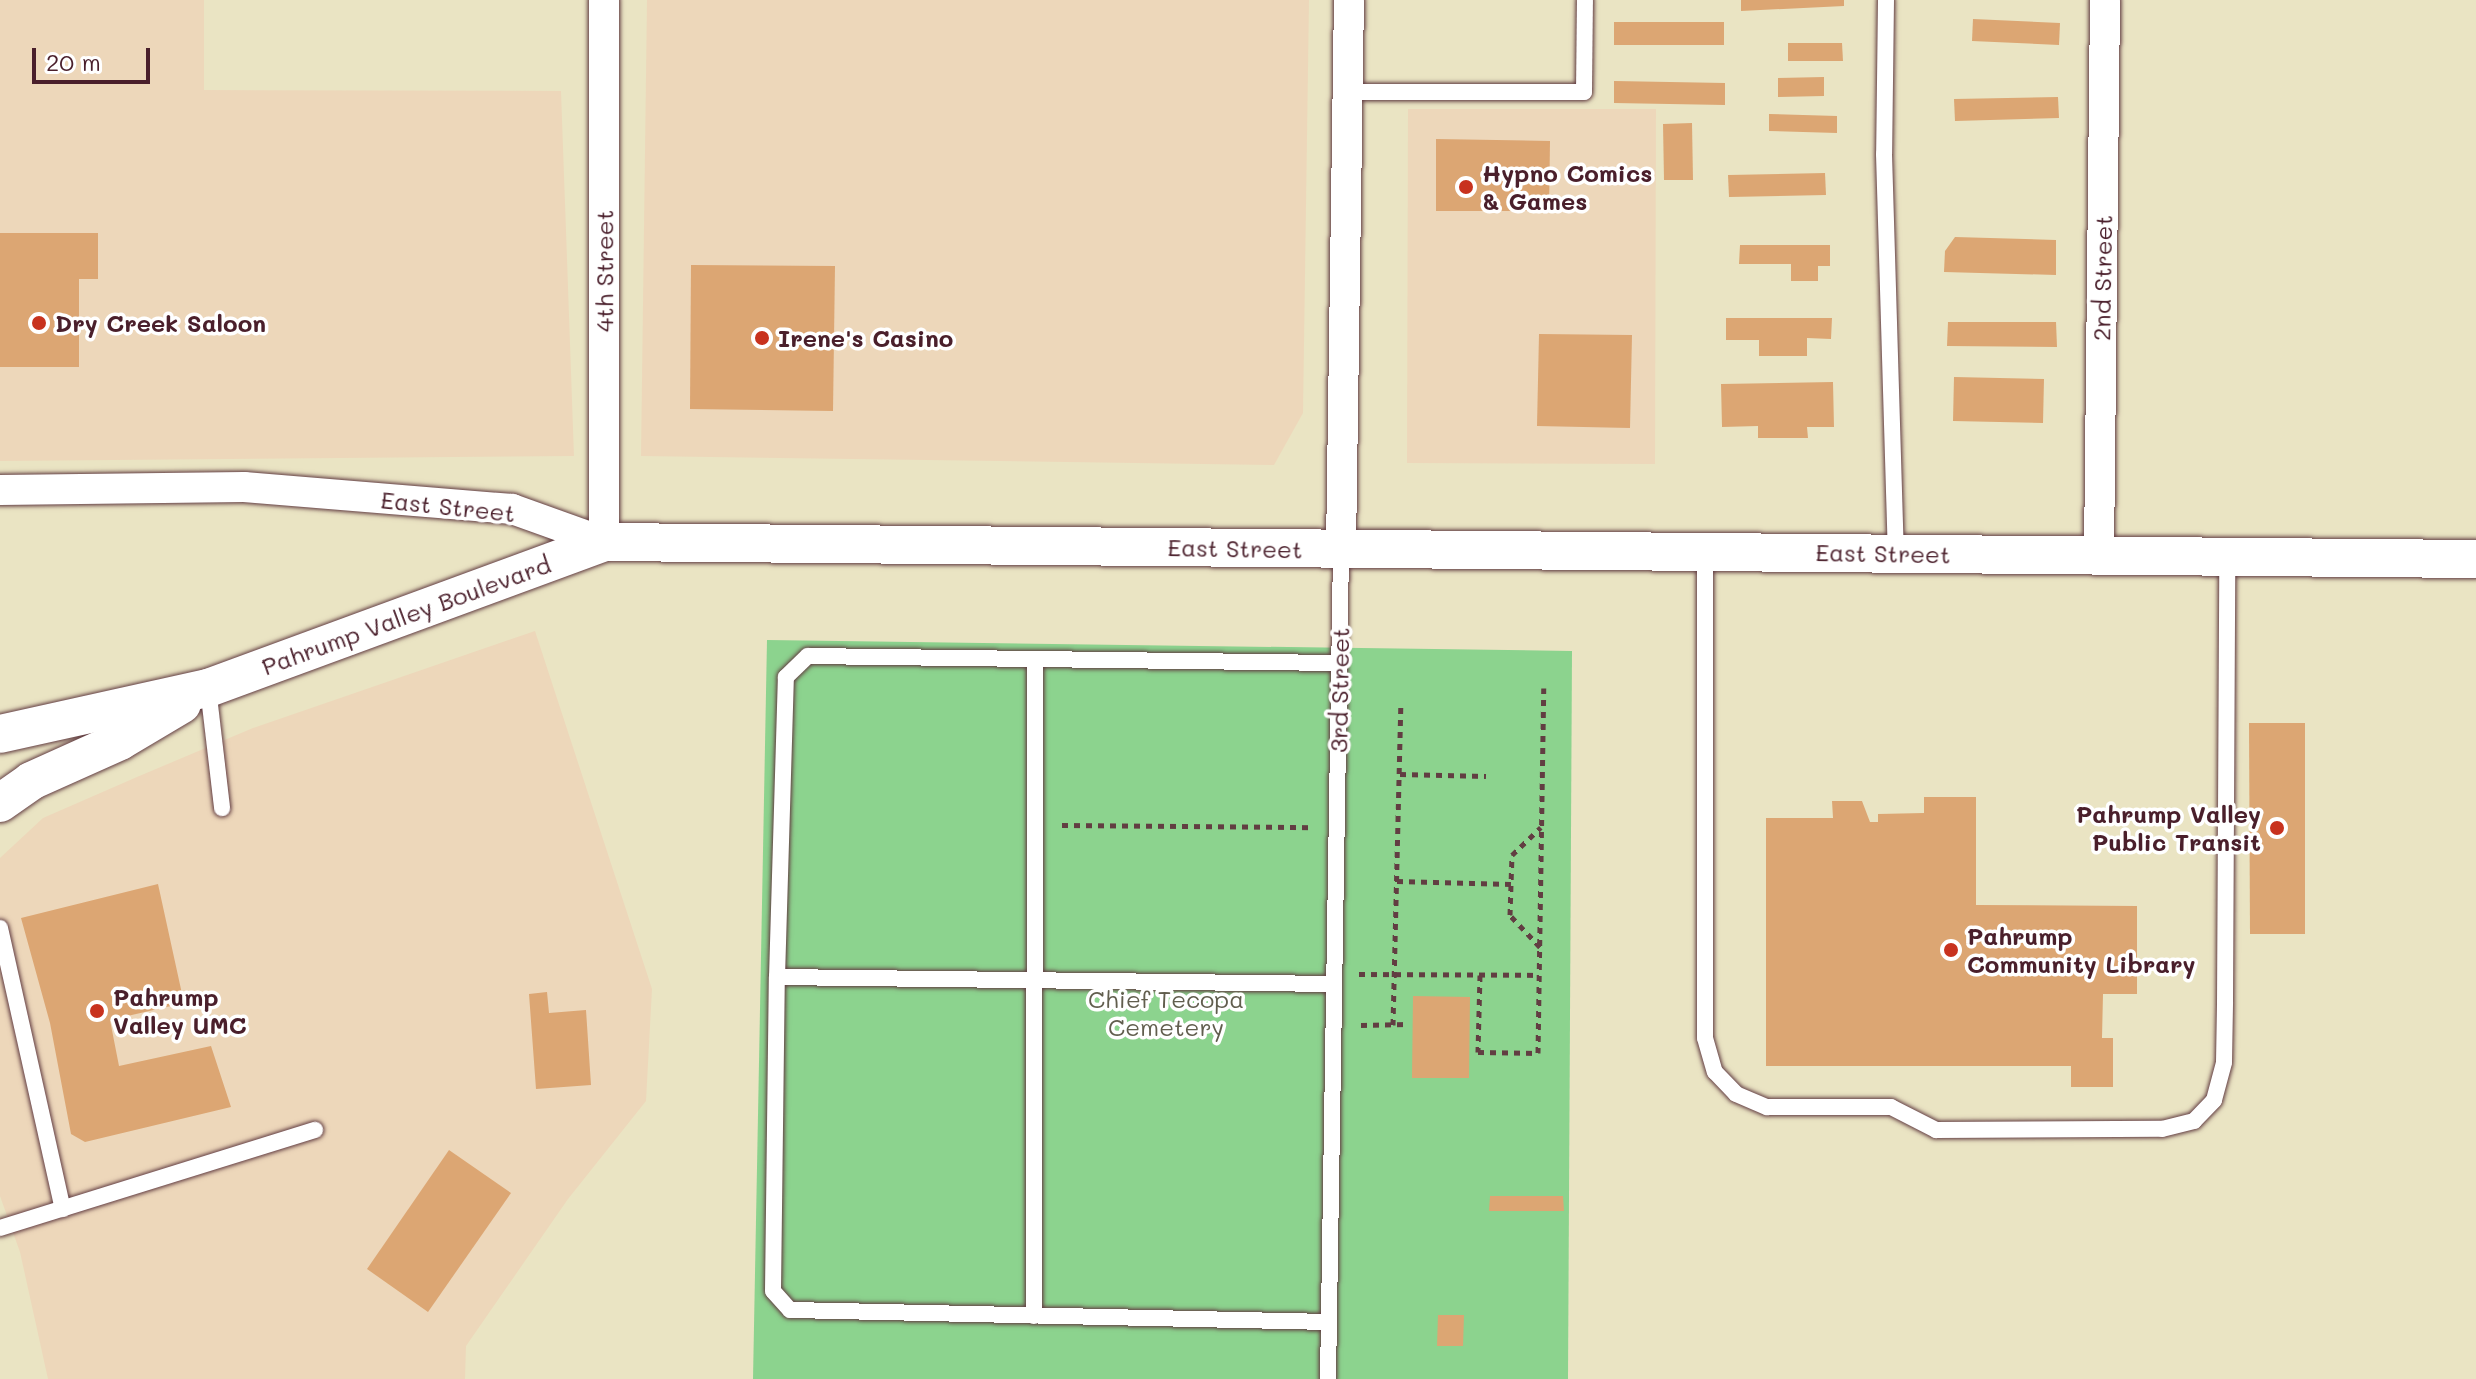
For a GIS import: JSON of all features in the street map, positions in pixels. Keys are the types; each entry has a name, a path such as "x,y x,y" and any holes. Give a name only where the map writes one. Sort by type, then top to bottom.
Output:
{"street":[{"name":"4th Street","path":"604,0 604,542"},
{"name":"3rd Street","path":"1341,549 1349,0"},
{"name":"2nd Street","path":"2099,555 2105,0"},
{"name":"East Street","path":"0,490 244,487 512,509 604,542 2476,559"},
{"name":"Pahrump Valley Boulevard","path":"0,734 208,688 604,542"},
{"name":"Pahrump Valley Boulevard","path":"0,803 31,781 120,741 208,688"}],"lane":[{"path":"1348,92 1584,92 1585,0"},
{"path":"1886,0 1884,154 1896,553"},
{"name":"3rd Street","path":"1328,1379 1341,549"},
{"path":"1705,552 1705,1038 1715,1072 1736,1094 1767,1107 1891,1107 1936,1130 2162,1129 2194,1121 2214,1100 2224,1062 2227,557"},
{"path":"1329,1322 790,1310 773,1291 777,977 786,677 808,656 1339,663"},
{"path":"1034,1316 1035,659"},
{"path":"208,688 222,808"},
{"path":"0,928 63,1209"},
{"path":"777,977 1034,981 1334,979"},
{"path":"0,1228 315,1130"}],"path":[{"path":"1480,975 1478,1052 1538,1053 1544,688"},
{"path":"1393,1025 1401,706"},
{"path":"1400,774 1486,776"},
{"path":"1035,825 1337,827"},
{"path":"1540,947 1510,915 1512,855 1541,826"},
{"path":"1397,881 1511,884"},
{"path":"1334,979 1395,974 1539,975"},
{"path":"1333,1025 1408,1024"}],"shaded area":[{"path":"0,0 204,0 204,90 561,91 574,456 0,461"},
{"path":"647,0 1309,0 1303,413 1274,465 641,456"},
{"path":"1408,109 1656,109 1655,464 1407,463"},
{"path":"535,631 652,989 646,1101 568,1199 466,1346 465,1379 48,1379 20,1252 0,1196 0,858 43,818 137,777 253,728"}],"green space":[{"name":"Chief Tecopa Cemetery","path":"767,640 1572,651 1568,1379 753,1379"}],"building":[{"path":"1741,0 1844,0 1844,6 1741,11"},
{"path":"1973,19 2060,23 2059,45 1972,41"},
{"path":"1614,22 1724,22 1724,45 1614,45"},
{"path":"1788,43 1842,43 1843,61 1788,61"},
{"path":"1824,77 1824,96 1778,97 1778,78"},
{"path":"1614,81 1725,83 1725,105 1614,103"},
{"path":"2058,97 2059,118 1955,121 1954,99"},
{"path":"1769,114 1837,116 1837,133 1769,131"},
{"path":"1692,123 1693,180 1664,180 1663,124"},
{"path":"1436,139 1550,141 1549,211 1436,211"},
{"path":"1825,173 1826,195 1729,197 1728,175"},
{"name":"Dry Creek Saloon","path":"0,233 98,233 98,279 79,279 79,367 0,367"},
{"path":"1955,237 2056,240 2056,275 1944,272 1945,251"},
{"path":"1740,245 1830,245 1830,266 1818,266 1818,281 1791,281 1791,264 1739,264"},
{"name":"Irene's Casino","path":"691,265 835,266 833,411 690,409"},
{"path":"1726,318 1832,318 1831,339 1807,338 1807,356 1759,356 1759,340 1726,340"},
{"path":"1948,322 2056,322 2057,347 1947,346"},
{"path":"1539,334 1632,335 1630,428 1537,426"},
{"path":"1954,377 2044,379 2043,423 1953,421"},
{"path":"1833,382 1834,427 1807,427 1808,438 1758,438 1758,426 1722,427 1721,384"},
{"name":"Pahrump Valley Public Transit","path":"2249,723 2305,723 2305,934 2250,934"},
{"name":"Pahrump Community Library","path":"1924,797 1976,797 1976,905 2137,906 2137,994 2103,994 2102,1038 2113,1038 2113,1087 2071,1087 2071,1066 1766,1066 1766,818 1833,818 1832,801 1862,801 1870,822 1878,822 1878,814 1924,813"},
{"name":"Pahrump Valley UMC","path":"158,884 184,1003 110,1020 119,1066 211,1046 231,1107 85,1142 71,1134 50,1023 21,918"},
{"path":"547,992 549,1013 586,1010 591,1085 536,1089 529,994"},
{"path":"1413,996 1470,997 1469,1078 1412,1078"},
{"path":"449,1150 511,1193 428,1312 367,1269"},
{"path":"1490,1196 1563,1196 1564,1211 1489,1211"},
{"path":"1438,1315 1464,1315 1463,1346 1437,1346"}],"place":[{"name":"Hypno Comics & Games","path":"1466,187"},
{"name":"Dry Creek Saloon","path":"39,323"},
{"name":"Irene's Casino","path":"762,338"},
{"name":"Pahrump Valley Public Transit","path":"2277,828"},
{"name":"Pahrump Community Library","path":"1951,950"},
{"name":"Pahrump Valley UMC","path":"97,1011"}]}
